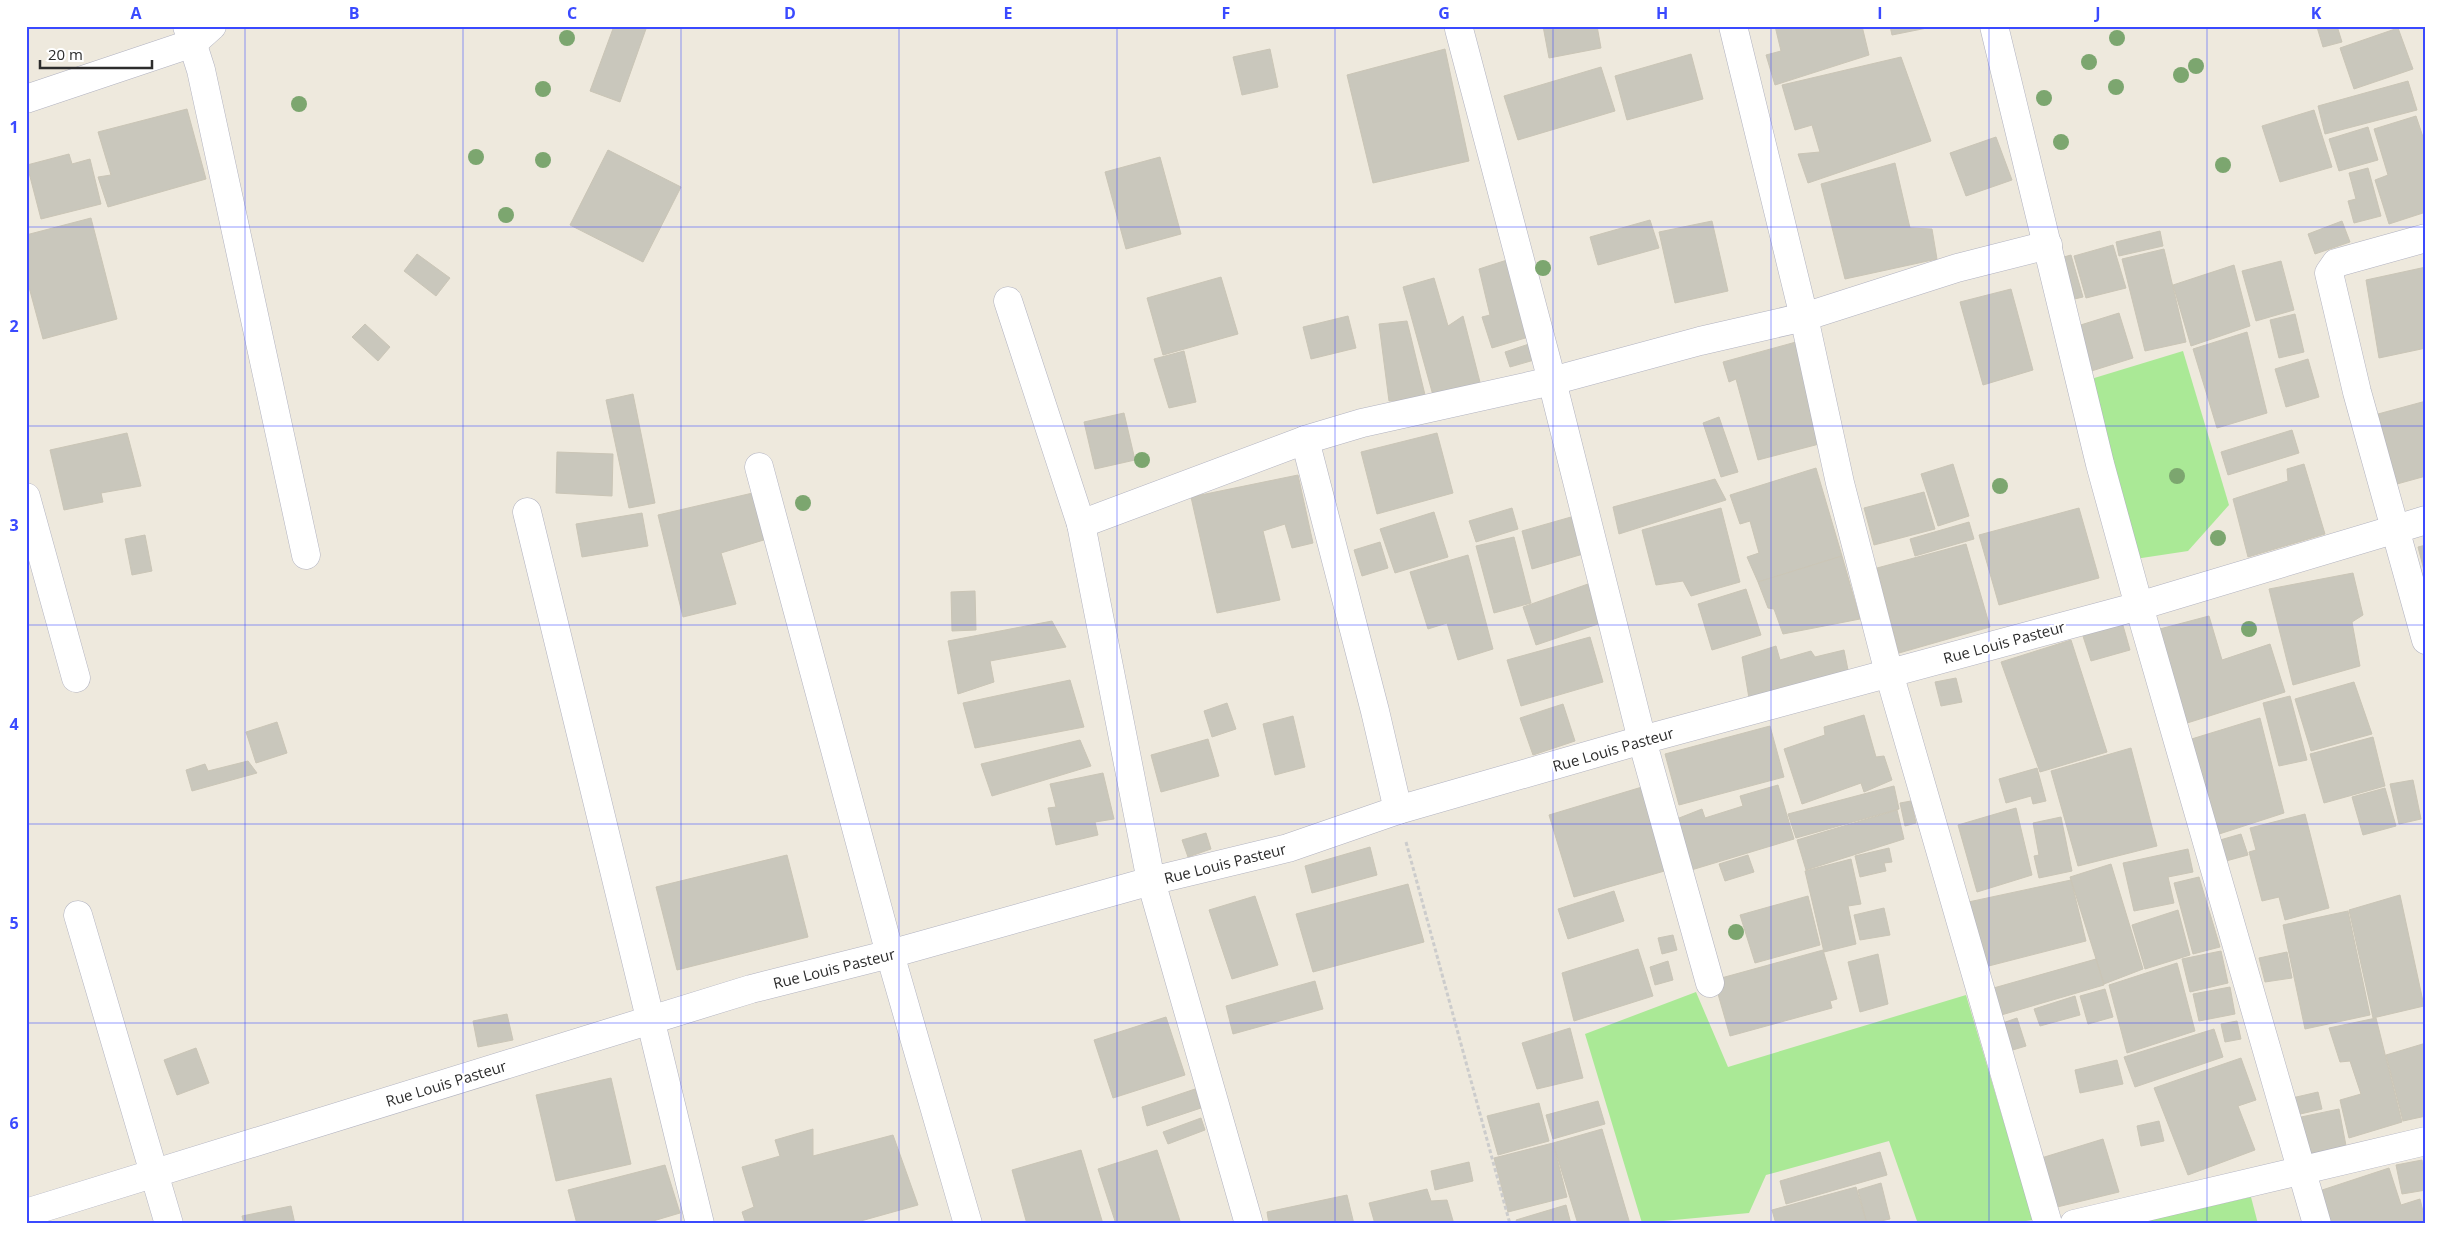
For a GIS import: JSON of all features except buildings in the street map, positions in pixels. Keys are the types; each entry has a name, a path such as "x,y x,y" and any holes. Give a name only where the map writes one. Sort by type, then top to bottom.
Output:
{"street":[{"path":"1733,26 1804,317 1840,483 1889,673 2048,1224"},
{"path":"1994,26 2100,464 2139,606 2318,1224"},
{"path":"1459,29 1552,381 1642,740 1710,982"},
{"path":"26,99 197,32 201,70 306,556"},
{"path":"2426,238 2336,263 2329,274 2357,392 2426,640"},
{"path":"1081,524 1305,440 1362,424 1552,381 1700,341 1804,317 1957,268 2048,245"},
{"path":"1008,301 1081,524 1151,881 1249,1224"},
{"path":"1305,440 1375,711 1398,810"},
{"path":"759,467 890,954 968,1224"},
{"path":"26,497 76,678"},
{"path":"527,512 652,1020 700,1224"},
{"name":"Rue Louis Pasteur","path":"26,1213 750,989 890,954 1151,881 1288,848 1398,810 1642,740 2139,606 2426,520"},
{"path":"78,915 169,1224"},
{"path":"2074,1224 2426,1141"}],"path":[{"path":"1398,810 1510,1224"}],"green space":[{"path":"2183,351 2229,505 2188,551 2135,559 2091,379"},
{"path":"1696,992 1728,1067 1966,995 2033,1220 2005,1224 1918,1224 1889,1141 1766,1175 1749,1213 1642,1223 1585,1034"},
{"path":"2251,1197 2258,1224 2133,1224"}]}
